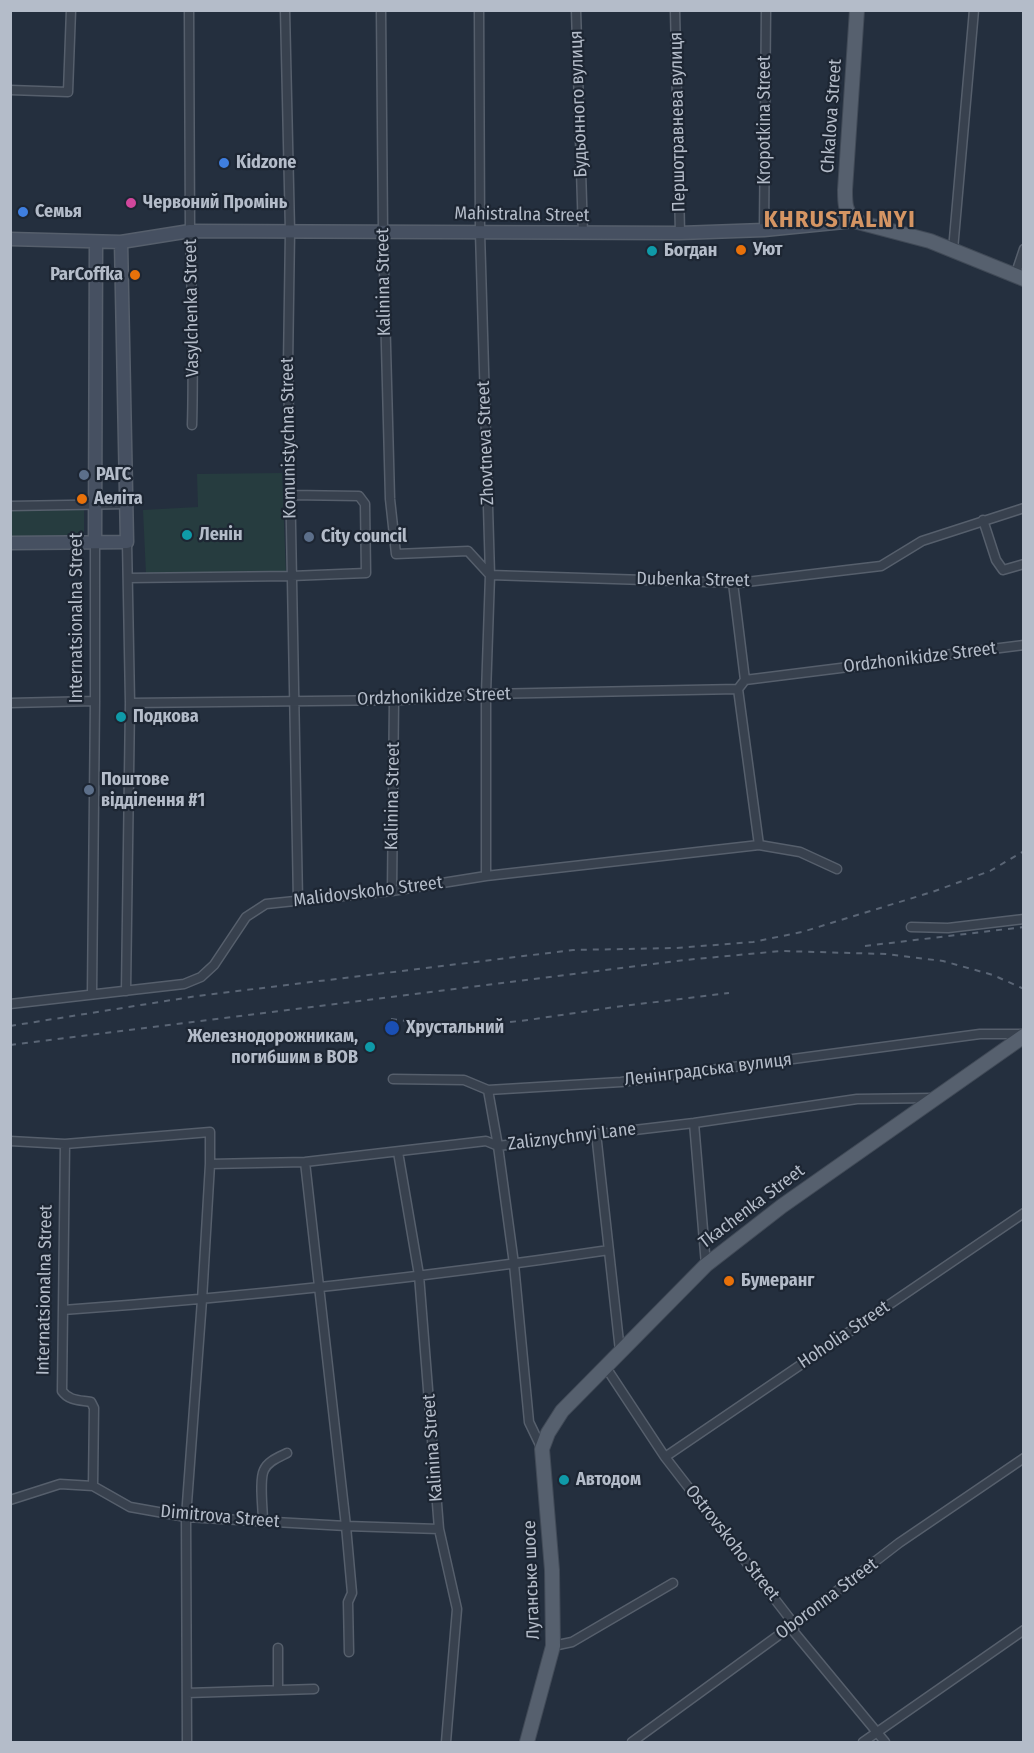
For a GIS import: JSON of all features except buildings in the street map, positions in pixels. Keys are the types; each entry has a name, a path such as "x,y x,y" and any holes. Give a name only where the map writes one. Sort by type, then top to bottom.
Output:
{"main road":[{"name":"Chkalova Street","path":"854,221 845,204 857,10"},
{"name":"Mahistralna Street","path":"854,221 930,241 1019,278"},
{"name":"Tkachenka Street","path":"542,1449 548,1433 562,1411 706,1265 782,1206 933,1098 1010,1047 1023,1035"},
{"name":"Луганське шосе","path":"527,1743 553,1646 552,1570 542,1449"}],"street":[{"path":"10,90 68,92 71,10"},
{"name":"Vasylchenka Street","path":"189,10 190,231 194,357 192,425"},
{"name":"Komunistychna Street","path":"285,10 290,231 288,366 291,576 296,702 298,901"},
{"name":"Kalinina Street","path":"381,10 383,232 390,499 396,554 468,551 490,575"},
{"name":"Zhovtneva Street","path":"478,10 480,232 490,575 486,694 486,876"},
{"name":"Будьонного вулиця","path":"576,10 583,234"},
{"name":"Першотравнева вулиця","path":"675,10 680,233"},
{"name":"Kropotkina Street","path":"764,230 766,10"},
{"path":"953,250 974,10"},
{"name":"Mahistralna Street","path":"10,239 121,242 190,231 680,233 764,230 854,221"},
{"name":"Internatsionalna Street","path":"92,994 96,242"},
{"path":"121,242 130,704 126,991"},
{"path":"1019,278 1023,249"},
{"path":"128,578 366,573 363,498 359,496 290,495"},
{"path":"10,506 126,504"},
{"name":"Dubenka Street","path":"490,575 733,583 881,566 922,541 1023,508"},
{"path":"983,520 996,560 1003,570 1023,564"},
{"path":"10,543 127,542"},
{"path":"733,583 745,680 738,689 759,845"},
{"name":"Ordzhonikidze Street","path":"745,680 1023,645"},
{"name":"Ordzhonikidze Street","path":"130,704 394,700 486,694 738,689"},
{"name":"Kalinina Street","path":"392,891 394,700"},
{"path":"10,703 95,702"},
{"name":"Malidovskoho Street","path":"10,1004 184,984 201,977 214,965 246,917 266,904 392,891 486,876 759,845 800,852 837,869"},
{"path":"911,927 948,928 1023,919"},
{"name":"Ленінградська вулиця","path":"393,1079 464,1080 488,1090 621,1082 980,1034 1023,1035"},
{"path":"488,1090 514,1264 529,1422 542,1449"},
{"name":"Zaliznychnyi Lane","path":"210,1164 305,1162 486,1141 498,1146 694,1123 857,1100 933,1098"},
{"path":"694,1123 706,1265"},
{"path":"10,1141 64,1144 210,1132 202,1300 186,1517 187,1743"},
{"path":"596,1133 620,1351"},
{"name":"Internatsionalna Street","path":"64,1144 62,1390 66,1396 75,1400 92,1402 94,1408 93,1486"},
{"name":"Kalinina Street","path":"398,1152 419,1275 439,1529 457,1609 446,1743"},
{"path":"305,1162 346,1526 352,1593 348,1602 349,1652"},
{"name":"Hoholia Street","path":"665,1457 1023,1213"},
{"path":"63,1310 202,1300 320,1288 609,1250"},
{"name":"Ostrovskoho Street","path":"605,1366 665,1457 794,1624 794,1632 885,1743"},
{"path":"263,1522 262,1476 264,1468 273,1460 286,1454"},
{"name":"Oboronna Street","path":"632,1743 794,1624 899,1543 1023,1458"},
{"name":"Dimitrova Street","path":"10,1500 60,1484 93,1486 129,1507 186,1517 439,1529"},
{"path":"553,1646 572,1642 673,1583"},
{"path":"863,1743 1023,1630"},
{"path":"278,1648 278,1690"},
{"path":"188,1693 314,1689"}],"green space":[{"path":"282,473 286,574 146,574 143,510 198,507 197,474"},
{"path":"11,510 84,510 84,539 11,539"}],"railway":[{"path":"10,1026 197,996 573,950 676,948 753,942 802,932 932,892 990,871 1024,851"},
{"path":"865,946 1024,927"},
{"path":"10,1045 685,960 781,951 886,954 943,961 993,975 1024,989"},
{"path":"391,1019 458,1028 729,993"}],"place":[{"name":"Kidzone","path":"224,163"},
{"name":"Червоний Промінь","path":"131,203"},
{"name":"Семья","path":"23,212"},
{"name":"Уют","path":"741,250"},
{"name":"Богдан","path":"652,251"},
{"name":"ParCoffka","path":"135,275"},
{"name":"РАГС","path":"84,475"},
{"name":"Аеліта","path":"82,499"},
{"name":"Ленін","path":"187,535"},
{"name":"City council","path":"309,537"},
{"name":"Подкова","path":"121,717"},
{"name":"Поштове відділення #1","path":"89,790"},
{"name":"Хрустальний","path":"392,1028"},
{"name":"Железнодорожникам, погибшим в ВОВ","path":"370,1047"},
{"name":"Бумеранг","path":"729,1281"},
{"name":"Автодом","path":"564,1480"}],"district":[{"name":"KHRUSTALNYI","path":"840,220"}]}
